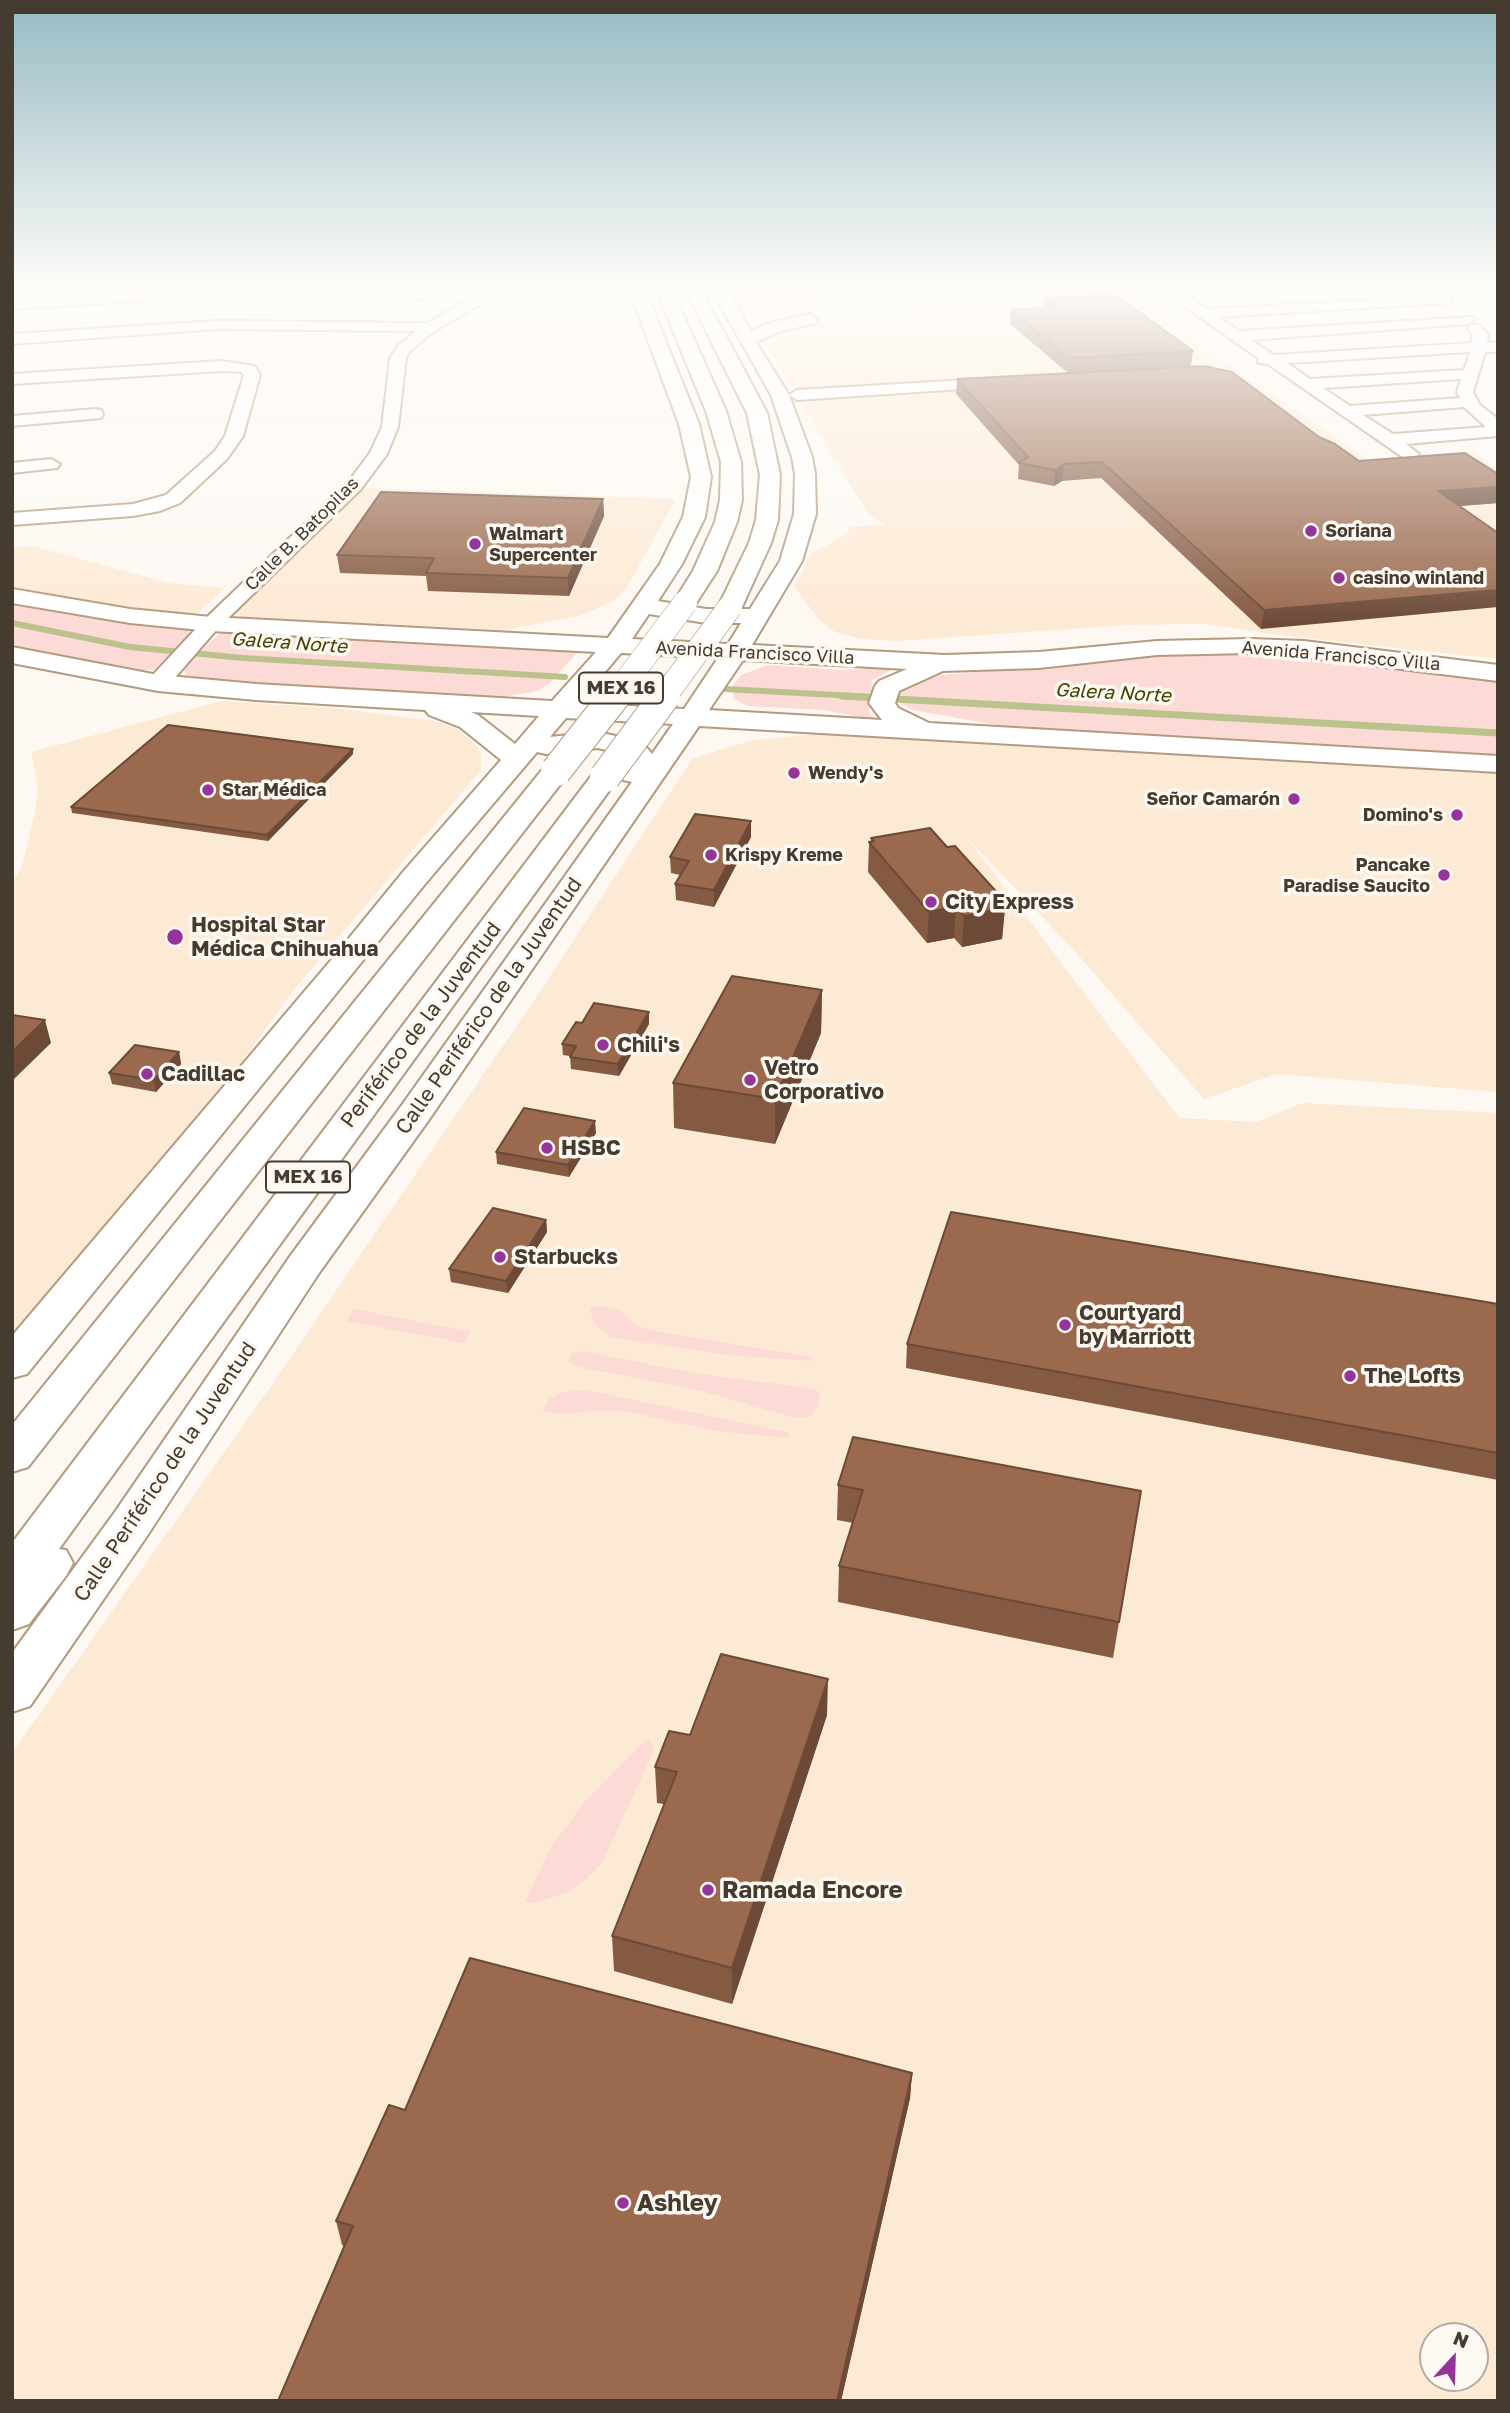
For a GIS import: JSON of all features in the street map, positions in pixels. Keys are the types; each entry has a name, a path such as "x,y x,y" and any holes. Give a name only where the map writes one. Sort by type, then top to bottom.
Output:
{"main road":[{"name":"MEX 16","path":"12,1456 656,645 685,603 718,545 726,522 732,481 731,462 722,428 710,400"},
{"name":"MEX 16","path":"750,400 757,413 770,475 767,520 753,562 751,609"},
{"path":"757,413 759,400"},
{"name":"Calle Periférico de la Juventud","path":"12,1692 131,1524 305,1264 415,1113 662,760 700,737 751,609 791,561 801,532 805,514 805,474 781,400"},
{"path":"12,1364 467,816 615,645 645,604 671,565 696,508 701,477 699,463 680,401"},
{"name":"Avenida Francisco Villa","path":"12,596 119,615 211,624 945,663 1040,660 1157,648 1250,646 1317,651 1498,673"},
{"path":"493,639 572,628 645,604 694,615 734,618 751,609 771,620 780,631 804,644 852,657"},
{"name":"Periférico de la Juventud","path":"12,1578 605,777 751,609"},
{"path":"12,655 159,683 256,692 558,709 700,737 749,734 820,724 1498,764"},
{"path":"922,731 888,713 883,697 894,681 945,663"},
{"path":"412,702 469,721 516,759"},
{"path":"467,816 484,807 526,759 542,747 580,740 617,743 632,748 639,755 640,763 595,824 594,834 602,844"},
{"path":"1433,760 1498,786"},
{"path":"12,1612 53,1558 72,1523 81,1485"}],"street":[{"path":"12,519 133,510 153,507 173,499 221,455 234,436 245,400"},
{"name":"Calle B. Batopilas","path":"159,683 211,624 355,485 370,464 390,426 393,400"},
{"path":"1330,400 1410,454"},
{"path":"1347,411 1470,402 1483,418 1498,430"},
{"path":"12,421 95,414"},
{"path":"1388,440 1498,430"},
{"path":"12,468 51,464"}],"shaded area":[{"path":"799,400 1281,400 1370,461 1474,452 1498,471 1498,659 1278,635 1206,624 1127,625 897,641 861,639 835,632 821,622 794,587 811,554 846,534 850,527 884,525 867,512"},
{"path":"364,488 676,499 625,591 611,602 579,616 506,630 241,617 236,613"},
{"path":"33,546 168,583 225,588 198,613 174,617 12,591 12,548"},
{"path":"12,602 127,623 186,628 191,633 154,670 131,670 12,645"},
{"path":"230,631 571,648 577,653 548,685 537,691 503,697 210,681 186,675 184,670 188,664 219,634"},
{"path":"1216,653 1312,657 1498,680 1498,755 1008,727 913,710 900,703 895,694 911,681 942,675 1043,670 1145,655"},
{"path":"768,665 840,670 897,667 872,680 869,712 875,720 824,710 748,706 734,699 731,688 741,675"},
{"name":"Hospital Star Médica Chihuahua","path":"222,701 343,709 436,721 455,728 471,740 481,753 481,770 292,992 234,1073 12,1339 12,883 22,866 35,813 38,786 31,752"},
{"path":"817,734 1498,773 1498,1092 1277,1074 1204,1099 1071,947 967,838 1179,1118 1257,1122 1302,1103 1498,1113 1498,2401 12,2401 12,1753 273,1383 537,996 692,759 753,740"},
{"path":"600,1306 619,1310 638,1326 656,1331 812,1357 812,1361 726,1355 611,1337 594,1323 590,1308"},
{"path":"354,1309 471,1332 464,1343 347,1321"},
{"path":"582,1351 699,1374 802,1387 820,1392 818,1405 811,1416 796,1418 698,1390 579,1367 568,1362 571,1354"},
{"path":"580,1390 790,1433 788,1438 716,1431 625,1411 562,1414 542,1411 549,1399 560,1393"},
{"path":"649,1739 654,1750 602,1863 583,1882 565,1893 537,1903 525,1902 550,1849 582,1805"}],"building":[{"name":"Soriana","path":"976,400 1269,400 1319,437 1335,444 1359,461 1465,453 1498,474 1498,487 1438,491 1498,533 1498,590 1264,610 1102,462 1064,464 1055,470 1019,463 1028,457"},
{"name":"Walmart Supercenter","path":"381,492 603,499 568,578 426,573 434,558 337,555"},
{"name":"Star Médica","path":"168,725 353,749 267,835 71,807"},
{"name":"Krispy Kreme","path":"695,814 751,821 714,890 675,884 689,861 670,857"},
{"path":"930,828 947,847 955,846 1002,898 996,899 1005,908 964,916 956,907 929,912 869,842 874,841 871,838"},
{"path":"732,976 822,990 775,1099 673,1083"},
{"name":"Chili's","path":"594,1003 649,1012 618,1064 570,1057 576,1046 562,1044 576,1022 582,1023"},
{"path":"12,1015 45,1020 12,1052"},
{"path":"135,1045 179,1052 154,1080 109,1073"},
{"name":"HSBC","path":"524,1108 595,1121 568,1165 496,1152"},
{"name":"Starbucks","path":"493,1208 546,1220 506,1281 449,1269"},
{"path":"951,1212 1498,1304 1498,1453 907,1344"},
{"path":"853,1437 1141,1491 1119,1622 839,1566 863,1490 838,1485"},
{"name":"Ramada Encore","path":"721,1654 828,1679 732,1968 612,1936 677,1772 655,1767 669,1731 690,1735"},
{"name":"Ashley","path":"470,1958 912,2073 837,2401 278,2401 353,2226 336,2221 389,2105 405,2110"}],"waterway":[{"name":"Galera Norte","path":"12,623 130,647 243,658 565,677"},
{"name":"Galera Norte","path":"726,689 872,697"},
{"name":"Galera Norte","path":"842,696 1498,733"}],"place":[{"name":"Soriana","path":"1311,531"},
{"name":"Walmart Supercenter","path":"475,544"},
{"name":"casino winland","path":"1339,578"},
{"name":"Wendy's","path":"794,773"},
{"name":"Star Médica","path":"208,790"},
{"name":"Señor Camarón","path":"1294,799"},
{"name":"Domino's","path":"1457,815"},
{"name":"Krispy Kreme","path":"711,855"},
{"name":"Pancake Paradise Saucito","path":"1444,875"},
{"name":"City Express","path":"931,902"},
{"name":"Hospital Star Médica Chihuahua","path":"175,937"},
{"name":"Chili's","path":"603,1045"},
{"name":"Cadillac","path":"147,1074"},
{"name":"Vetro Corporativo","path":"750,1080"},
{"name":"HSBC","path":"547,1148"},
{"name":"Starbucks","path":"500,1257"},
{"name":"Courtyard by Marriott","path":"1065,1325"},
{"name":"The Lofts","path":"1350,1376"},
{"name":"Ramada Encore","path":"708,1890"},
{"name":"Ashley","path":"623,2203"}]}
